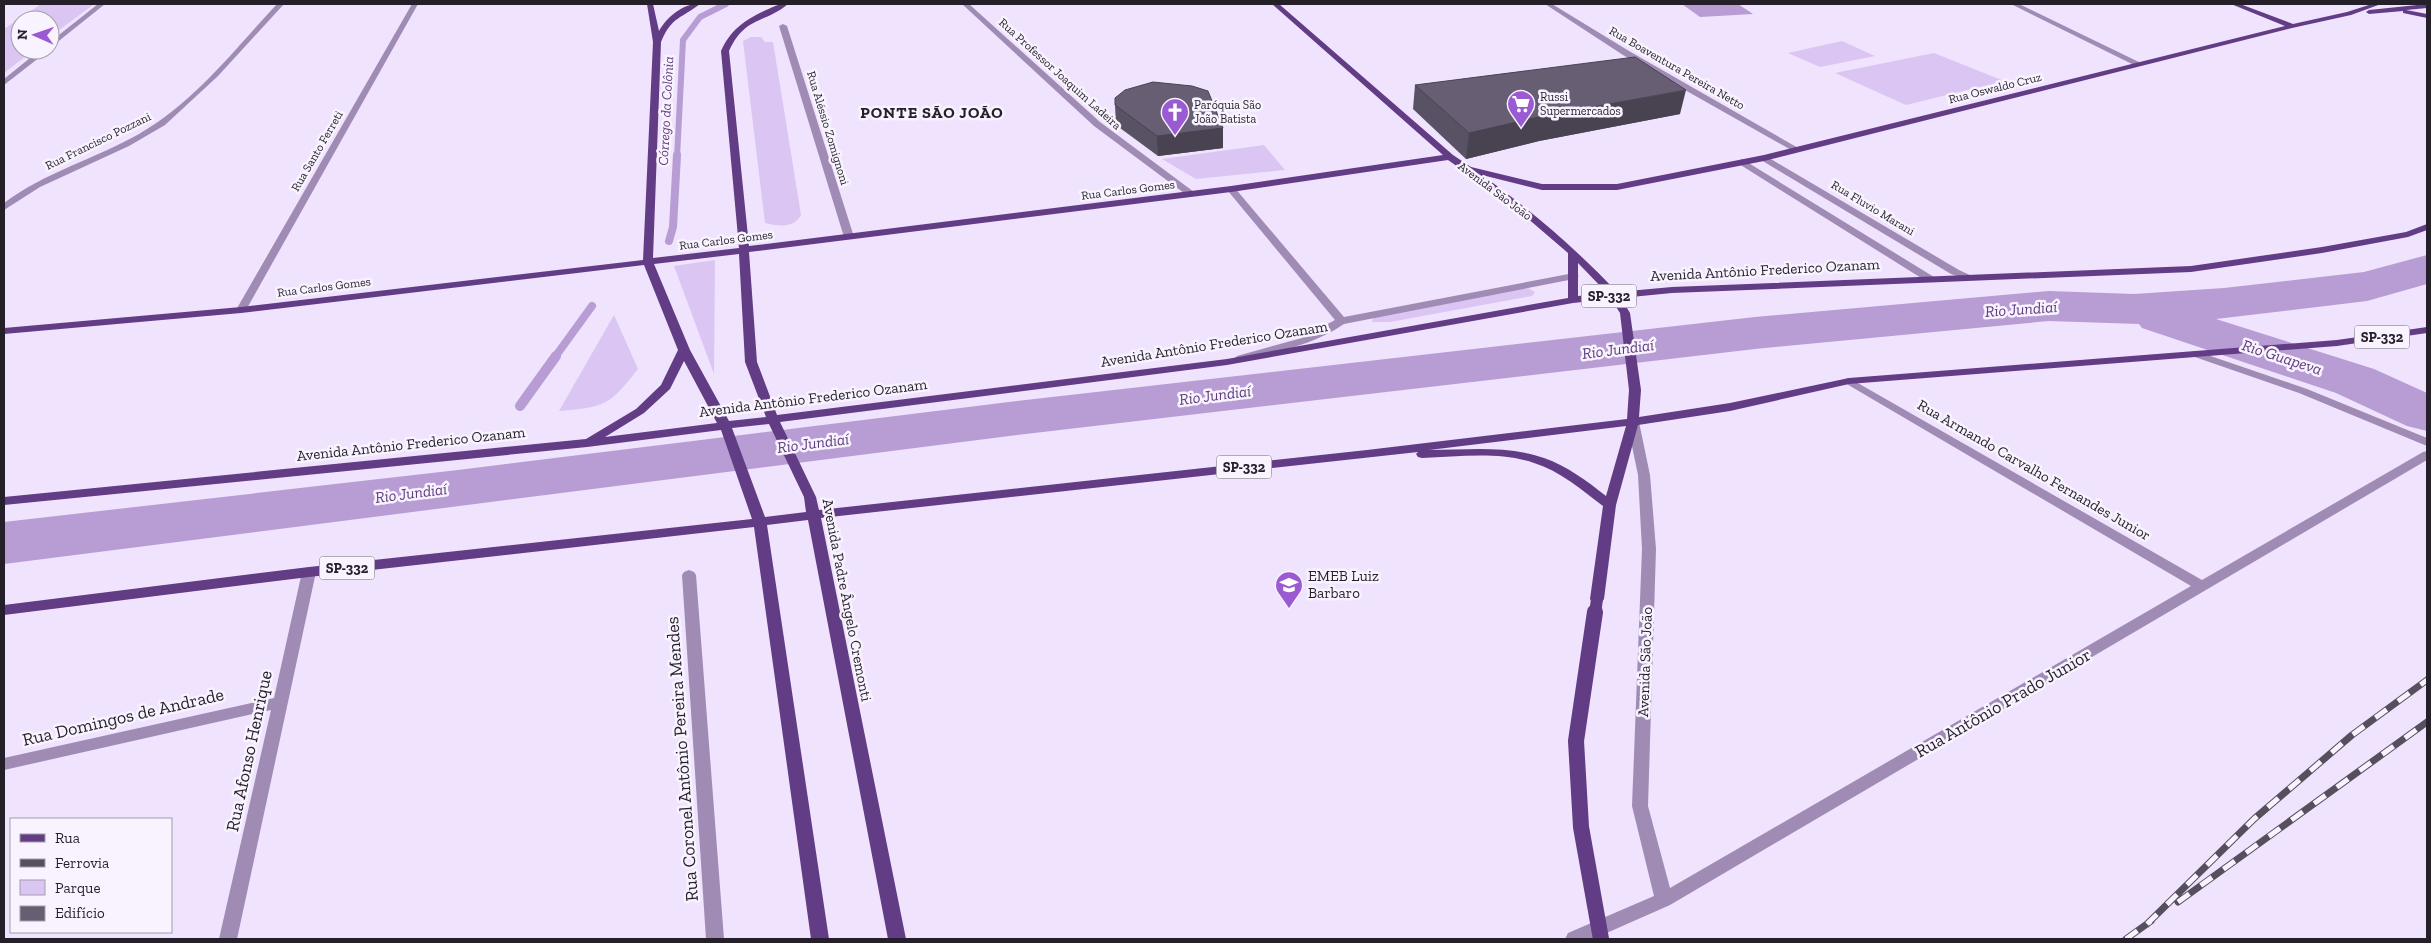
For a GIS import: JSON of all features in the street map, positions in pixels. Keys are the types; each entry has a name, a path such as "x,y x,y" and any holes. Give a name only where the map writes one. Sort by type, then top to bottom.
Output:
{"main road":[{"path":"650,4 657,42 648,262 684,350 728,430 754,500 760,522 820,939"},
{"path":"657,42 662,29 670,19 697,4"},
{"name":"Avenida Padre Ângelo Cremonti","path":"784,4 740,27 731,37 725,51 744,250 751,362 775,425 810,497 812,515 897,939"},
{"name":"Avenida Padre Ângelo Cremonti","path":"754,19 796,4"},
{"name":"Avenida São João","path":"1275,4 1450,157 1514,202 1573,252 1614,296 1625,313 1635,390 1633,422 1610,505 1576,741 1581,827 1601,939"},
{"path":"2234,4 2292,26"},
{"name":"Rua Oswaldo Cruz","path":"1466,169 1542,187 1617,187 1764,158 2292,26 2349,14 2378,4"},
{"path":"2349,14 2427,6"},
{"path":"2385,10 2427,16"},
{"name":"Rua Carlos Gomes","path":"4,331 241,310 648,262 1231,189 1450,157"},
{"name":"Avenida Antônio Frederico Ozanam","path":"4,501 775,425 1227,362 1573,300 1672,290 2191,269 2322,250 2408,234 2427,227"},
{"path":"1573,252 1573,300"},
{"name":"SP-332","path":"4,610 309,572 1367,454 1633,422 1730,406 1849,381 2336,343 2427,330"},
{"path":"587,443 640,411 666,387 684,350"},
{"path":"1367,454 1510,454 1540,461 1576,479 1610,505"}],"street":[{"path":"60,38 102,4"},
{"name":"Rua Francisco Pozzani","path":"4,207 19,194 44,180 143,135 177,113 281,4"},
{"name":"Rua Santo Ferreti","path":"241,310 415,4"},
{"name":"Rua Professor Joaquim Ladeira","path":"965,4 1097,124 1191,194"},
{"name":"Rua Boaventura Pereira Netto","path":"1548,4 1626,53 1796,149"},
{"path":"2014,4 2139,64"},
{"name":"Rua Aléssio Zomignoni","path":"783,26 849,237"},
{"path":"4,83 33,60"},
{"name":"Rua Fluvio Marani","path":"1764,158 1955,272 1970,277"},
{"name":"Rua Fluvio Marani","path":"1742,162 1930,279"},
{"path":"1231,189 1341,321"},
{"path":"1227,362 1302,342 1330,330 1341,321 1574,276"},
{"path":"2196,354 2303,391 2427,442"},
{"name":"Rua Armando Carvalho Fernandes Junior","path":"1849,381 2203,587"},
{"name":"Avenida São João","path":"1633,422 1644,475 1649,549 1640,806 1664,900"},
{"name":"Rua Antônio Prado Junior","path":"1574,939 1664,900 2427,455"},
{"name":"Rua Afonso Henrique","path":"228,939 309,572"},
{"name":"Rua Coronel Antônio Pereira Mendes","path":"689,575 715,939"},
{"name":"Rua Domingos de Andrade","path":"4,764 280,702"}],"green space":[{"path":"41,4 94,4 60,30 60,10 32,10"},
{"path":"10,25 10,60 21,60 4,73 4,29"},
{"path":"751,37 761,37 765,42 773,42 801,215 794,223 785,225 765,223 743,41"},
{"path":"1842,41 1875,56 1820,67 1788,53"},
{"path":"1934,53 2004,81 1906,105 1835,73"},
{"path":"1264,145 1285,170 1196,179 1162,159"},
{"path":"715,260 714,374 674,266"},
{"path":"1528,288 1535,292 1532,296 1390,322 1372,322 1374,315"},
{"path":"614,315 638,369 620,391 605,402 587,408 559,411"}],"shaded area":[{"path":"1682,4 1738,4 1753,14 1700,17"}],"building":[{"path":"1635,57 1686,90 1543,116 1469,133 1415,85"},
{"path":"1153,82 1192,86 1208,91 1223,128 1157,136 1115,105 1115,98 1125,90"}],"waterway":[{"name":"Córrego da Colônia","path":"677,157 683,40 700,17 726,4"},
{"name":"Córrego da Colônia","path":"669,241 673,227 677,155"},
{"name":"Rio Jundiaí","path":"4,543 458,489 1017,418 1755,333 2049,306 2134,309 2224,303 2367,286 2427,269"},
{"name":"Córrego da Colônia","path":"555,357 592,306"},
{"name":"Rio Guapeva","path":"2160,317 2355,381 2427,414"},
{"name":"Córrego da Colônia","path":"520,406 556,356"}],"railway":[{"path":"2147,924 2254,819 2352,735 2427,680"},
{"path":"2178,902 2427,722"},
{"path":"2147,924 2151,921"},
{"path":"2126,939 2147,924"}],"place":[{"name":"Russi Supermercados","path":"1521,128"},
{"name":"Paróquia São João Batista","path":"1175,136"},
{"name":"EMEB Luiz Barbaro","path":"1289,609"}],"district":[{"name":"PONTE SÃO JOÃO","path":"932,112"}]}
